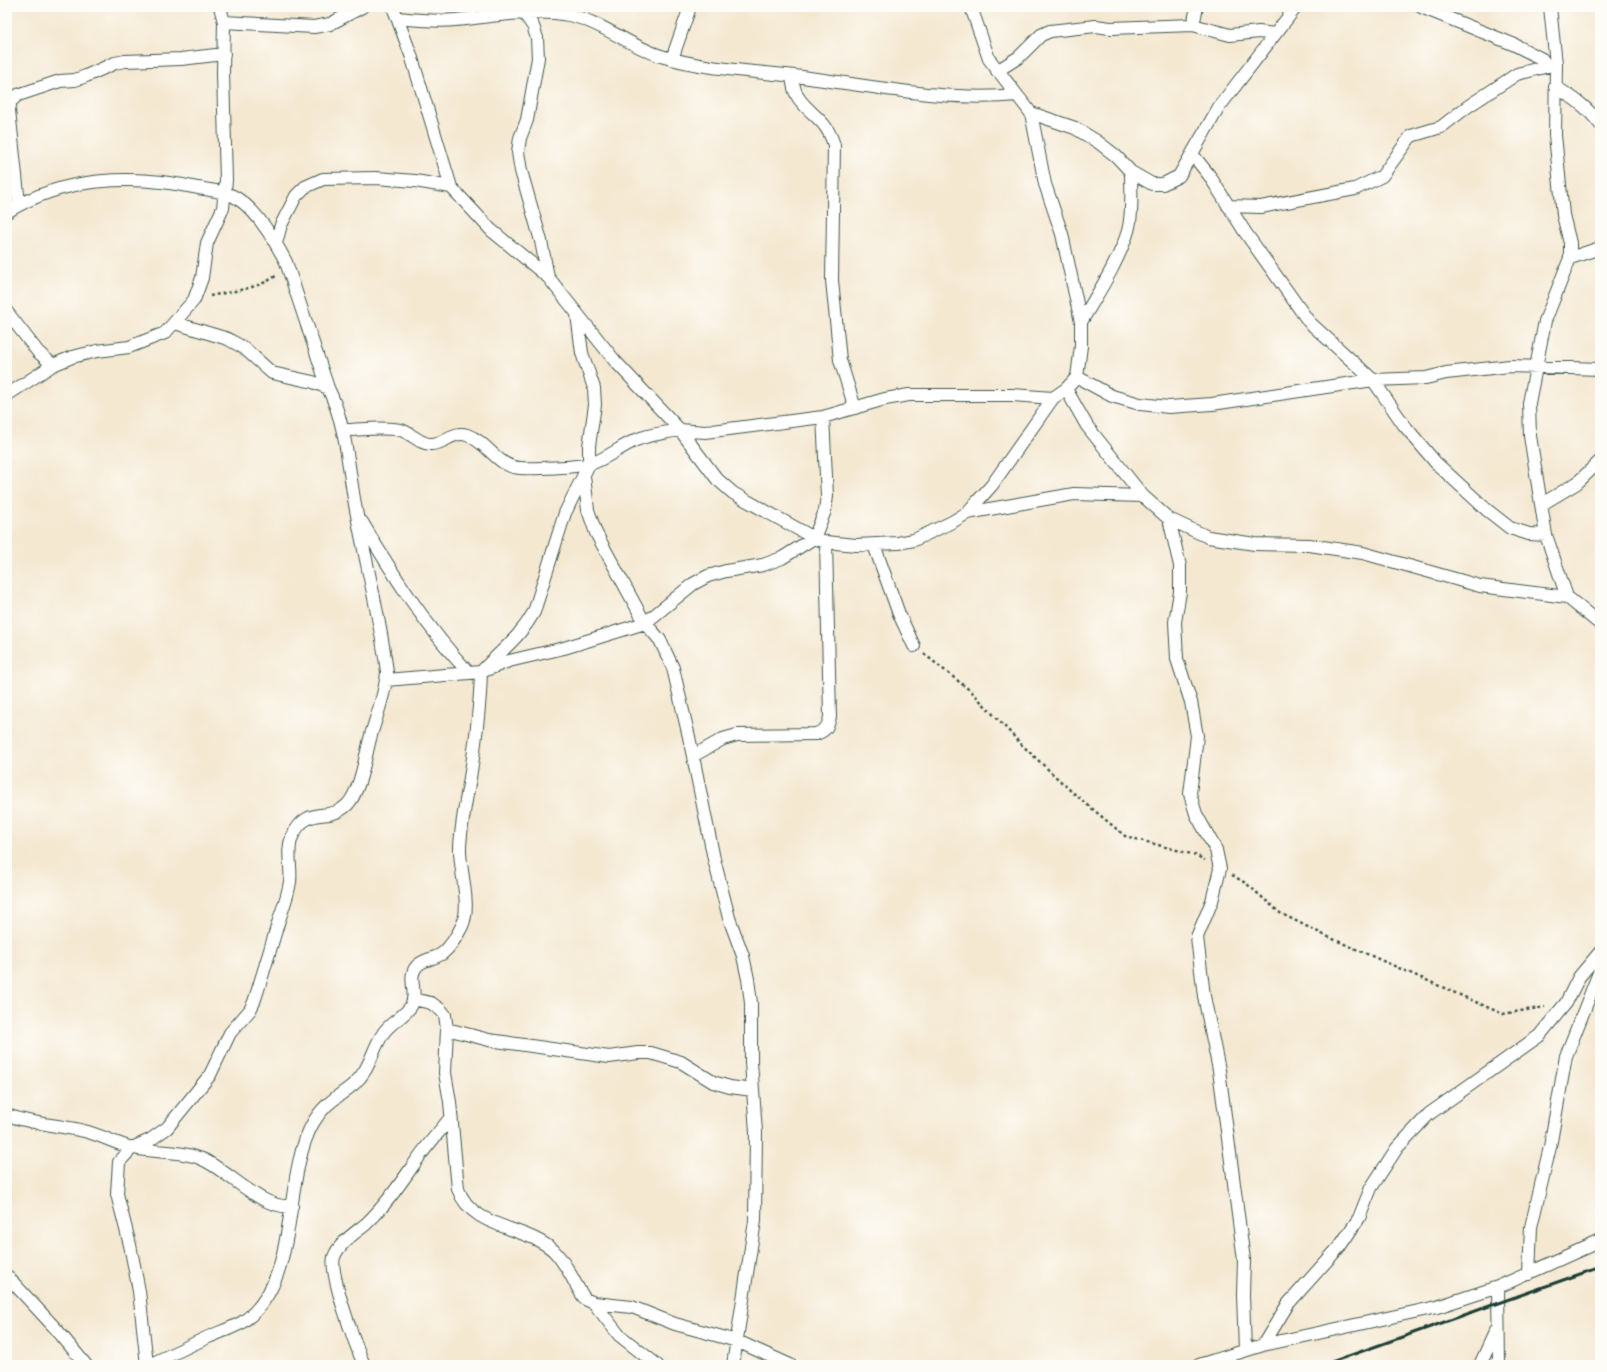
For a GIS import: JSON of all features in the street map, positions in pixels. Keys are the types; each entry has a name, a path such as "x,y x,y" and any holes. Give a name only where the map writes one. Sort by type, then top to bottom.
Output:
{"street":[{"path":"7,395 53,365 97,351 129,347 165,333 194,300 202,278 207,243 222,208 225,193 226,152 224,22 220,7"},
{"path":"224,22 314,27 330,24 362,7"},
{"path":"672,59 690,7"},
{"path":"967,513 992,485 1053,398 1066,389 1077,377 1081,346 1081,322 1062,234 1045,184 1031,113 997,71 989,58 971,7"},
{"path":"1193,25 1197,7"},
{"path":"1031,113 1075,128 1098,142 1116,156 1131,172 1152,184 1163,184 1179,176 1219,107 1296,7"},
{"path":"1421,7 1515,45 1552,65"},
{"path":"1550,7 1552,65 1555,86 1554,135 1563,215 1570,243 1570,258 1545,321 1529,410 1530,436 1546,535 1567,597 1600,624"},
{"path":"522,11 533,26 537,38 538,58 527,120 520,138 518,152 521,171 541,240 548,277"},
{"path":"395,12 426,21 454,21 522,11 545,11 570,15 603,28 660,56 714,68 792,76 942,95 989,97 1017,95"},
{"path":"395,12 451,187 491,230 548,277 615,361 680,430 718,479 733,493 820,540 874,545 914,540 929,534 967,513 1074,494 1143,496"},
{"path":"997,71 1019,57 1041,35 1055,30 1096,26 1110,28 1193,25 1230,35 1259,32 1274,34"},
{"path":"19,204 9,110 11,101 15,96 42,86 86,76 125,61 181,59 224,54"},
{"path":"1228,206 1261,207 1355,189 1382,176 1411,136 1426,130 1441,128 1467,107 1517,74 1552,65"},
{"path":"792,76 794,89 799,100 823,121 830,132 834,145 832,280 840,360 854,408"},
{"path":"1555,86 1577,99 1592,113 1600,124"},
{"path":"1192,154 1209,175 1245,232 1310,322 1373,380 1404,425 1436,462 1488,510 1510,528 1529,534 1546,535"},
{"path":"1081,322 1112,266 1128,230 1131,205 1131,172"},
{"path":"276,242 281,225 296,196 305,187 323,179 376,178 415,181 451,187"},
{"path":"7,212 19,204 49,192 86,182 132,179 181,184 225,193 234,196 245,205 276,242 286,262 328,388 338,411 343,430 356,512 385,654 385,691 370,738 365,763 348,804 334,813 314,815 306,818 298,825 291,839 290,881 254,1002 250,1010 230,1033 210,1075 167,1128 150,1140 132,1148 119,1162 117,1194 130,1245 139,1291 148,1365 241,1323 262,1305 272,1285 285,1247 292,1206 308,1133 314,1120 326,1105 355,1083 370,1065 378,1040 395,1020 412,1005 414,999 412,974 415,968 422,962 442,953 450,945 464,921 465,901 460,847 479,713 475,673 446,648 378,550 356,512"},
{"path":"1570,258 1600,248"},
{"path":"7,312 38,352 53,365"},
{"path":"475,673 514,640 527,624 534,612 565,513 589,464 589,446 595,405 594,388 582,353 577,313"},
{"path":"175,323 228,339 244,348 272,374 313,382 328,388"},
{"path":"1077,377 1112,396 1140,404 1169,407 1219,403 1373,380 1426,378 1446,373 1478,369 1537,366 1600,369"},
{"path":"1066,389 1087,426 1143,496 1169,519 1208,537 1255,544 1310,545 1363,553 1480,586 1567,597"},
{"path":"343,430 399,430 409,433 423,443 429,444 435,444 454,435 463,434 472,438 498,459 512,467 589,464 636,440 680,430 705,432 823,417 909,395 1012,395 1053,398"},
{"path":"693,756 723,738 737,735 816,734 824,731 830,718 820,540 827,496 823,417"},
{"path":"1542,504 1577,483 1600,461"},
{"path":"584,476 588,510 596,533 645,623 660,640 673,668 714,859 729,918 743,956 748,979 751,1003 753,1090 756,1132 755,1221 733,1365"},
{"path":"1169,519 1180,566 1180,592 1175,622 1177,659 1191,702 1197,736 1190,794 1196,814 1216,850 1220,868 1212,901 1197,937 1204,996 1219,1070 1244,1260 1243,1295 1245,1350"},
{"path":"386,680 475,673 509,661 564,648 645,623 693,584 708,576 726,571 763,565 782,558 820,540"},
{"path":"874,545 899,614 914,646"},
{"path":"1263,1345 1288,1304 1340,1246 1358,1218 1371,1188 1396,1148 1430,1114 1539,1036 1566,1003 1579,977 1600,952"},
{"path":"1529,1274 1531,1227 1550,1147 1566,1056 1600,970"},
{"path":"414,999 431,1003 442,1010 445,1015 447,1029 445,1073 452,1117 458,1189 461,1199 473,1212 485,1219 541,1242 554,1251 585,1299 594,1303 632,1307 683,1326 737,1341 790,1365"},
{"path":"447,1029 488,1040 609,1057 638,1052 651,1053 681,1062 713,1082 730,1087 753,1090"},
{"path":"7,1115 18,1119 86,1132 132,1148 181,1153 201,1159 216,1167 269,1203 284,1207 292,1206"},
{"path":"364,1365 341,1295 336,1276 334,1257 341,1246 394,1195 420,1156 452,1117"},
{"path":"1199,1365 1214,1363 1245,1350 1263,1345 1437,1307 1498,1287 1600,1241"},
{"path":"7,1276 57,1330 86,1365"},
{"path":"1498,1287 1498,1365"},
{"path":"594,1303 619,1335 657,1365"},
{"path":"1480,1365 1498,1326"}],"path":[{"path":"194,300 269,281 282,272 286,262"}],"railway":[{"path":"1323,1365 1600,1267"}]}
